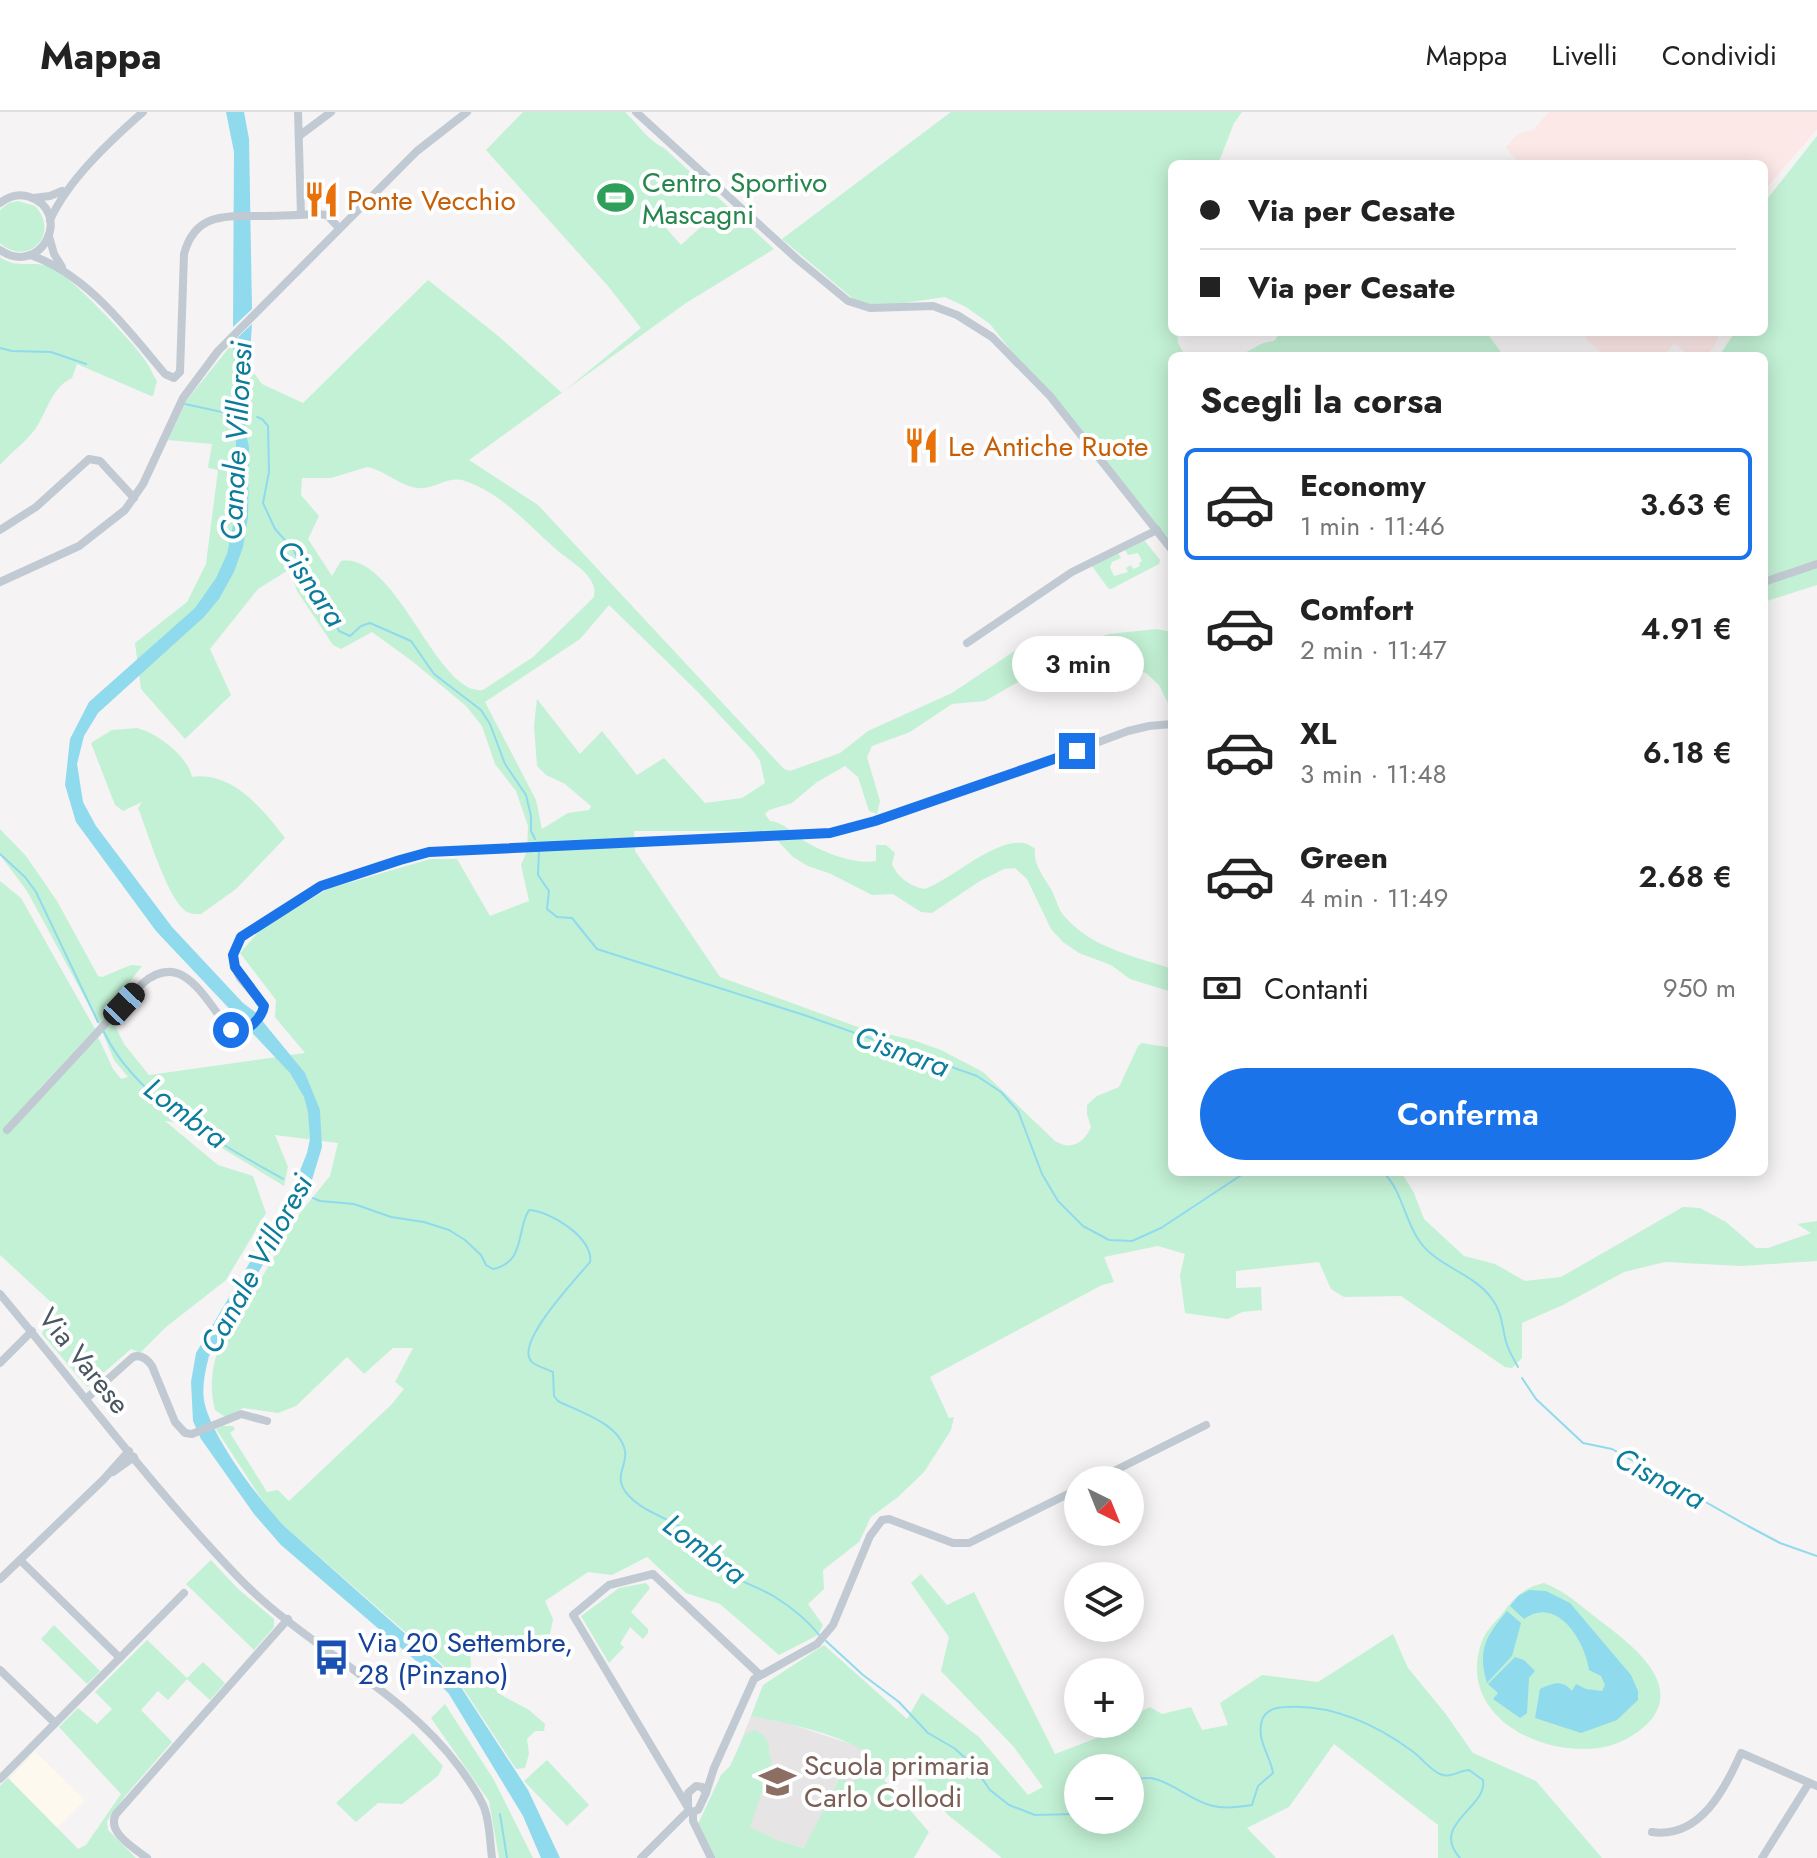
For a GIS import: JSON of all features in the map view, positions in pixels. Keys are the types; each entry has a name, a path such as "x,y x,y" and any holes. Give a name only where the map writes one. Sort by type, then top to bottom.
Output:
{"street":[{"path":"143,112 58,201 50,220 49,235 54,254 66,271 118,320 165,374 174,378 180,372 183,352 183,261 192,233 204,223 228,216 327,215 339,228"},
{"path":"298,112 301,215"},
{"path":"299,136 331,112"},
{"path":"0,582 79,546 113,521 134,498 191,386 233,335 417,151 467,112"},
{"path":"636,112 797,259 848,301 870,308 933,306 957,315 992,337 1050,396 1168,545"},
{"path":"0,203 22,195 33,198 50,196 70,186"},
{"path":"0,194 10,197"},
{"path":"33,198 42,205 50,220"},
{"path":"0,250 13,256 30,255 40,250 49,235"},
{"path":"30,255 66,271"},
{"path":"0,530 36,507 89,459 100,461 134,498"},
{"path":"967,643 1072,572 1157,530"},
{"path":"1768,581 1817,564"},
{"path":"7,1130 145,981 154,975 167,971 183,975 231,1030 237,1033 244,1031 260,1016 263,1004 240,978 233,961 234,950 241,937 321,886 429,852 830,833 875,821 1128,731 1168,724"},
{"name":"Via Varese","path":"0,1294 131,1454 240,1579 422,1723 445,1749 483,1806 492,1858"},
{"path":"0,1363 32,1331"},
{"path":"87,1398 133,1357 139,1356 147,1360 156,1374 178,1426 185,1433 195,1433 243,1414 267,1421"},
{"path":"1124,1466 1206,1425"},
{"path":"0,1579 131,1454"},
{"path":"641,1858 690,1810 698,1810 705,1787 754,1679 817,1644 833,1625 870,1536 882,1520 889,1519 953,1543 969,1543 1064,1496"},
{"path":"20,1560 120,1658"},
{"path":"711,1858 683,1793 573,1615 609,1585 653,1574 759,1674"},
{"path":"1,1774 184,1593"},
{"path":"147,1858 114,1828 112,1824 116,1814 288,1619"},
{"path":"0,1670 55,1723"},
{"path":"1652,1832 1677,1829 1703,1815 1724,1790 1741,1753 1813,1784 1762,1858"},
{"path":"683,1793 695,1786 705,1787"}],"shaded area":[{"path":"1549,112 1817,112 1817,129 1768,186 1768,160 1516,160 1506,147 1518,134 1533,130"},
{"path":"1586,336 1718,336 1710,352 1685,352 1674,343 1666,352 1601,352"},
{"name":"Scuola primaria Carlo Collodi","path":"751,1716 790,1724 857,1746 868,1753 852,1784 840,1778 805,1848 749,1827 731,1766"},
{"path":"35,1751 85,1800 59,1826 55,1826 9,1779"}],"green space":[{"name":"Centro Sportivo Mascagni","path":"523,112 625,112 648,137 664,148 774,249 686,303 565,391 641,328 608,286 486,150","holes":["689,208 704,224 681,245 666,228"]},
{"path":"951,112 1242,112 1234,123 1220,160 1168,160 1168,336 1177,336 1183,352 1168,352 1168,551 990,324 945,297 876,307 857,302 782,239"},
{"path":"1817,136 1817,585 1768,601 1768,352 1722,352 1732,336 1768,336 1768,198"},
{"path":"18,201 35,206 44,227 38,244 21,252 0,243 0,210"},
{"path":"0,257 13,263 46,265 62,274 128,339 157,381 151,396 77,364 72,378 55,393 36,428 0,465"},
{"path":"428,280 497,335 562,393 469,460 538,505 784,769 790,771 840,753 868,731 952,693 1016,650 1044,644 1079,643 1109,634 1156,629 1168,631 1168,703 1159,685 1146,673 1090,658 1075,665 1032,674 985,701 952,704 910,732 872,746 867,757 880,801 877,814 869,811 858,777 845,766 817,782 792,803 765,814 770,821 780,824 815,847 850,860 876,861 876,845 886,845 895,853 892,864 901,877 924,889 995,849 1024,843 1035,849 1037,865 1065,917 1101,944 1168,968 1168,991 1130,979 1111,965 1079,953 1063,942 1051,929 1027,879 1015,868 1004,869 980,881 932,913 921,912 893,894 872,895 808,866 762,831 634,831 635,851 720,977 858,1027 941,1050 983,1072 1055,1141 1066,1145 1076,1144 1088,1133 1091,1127 1087,1105 1097,1096 1119,1087 1138,1046 1142,1043 1168,1047 1168,1176 1403,1176 1424,1219 1464,1256 1495,1264 1525,1281 1561,1277 1683,1207 1700,1208 1726,1222 1756,1248 1768,1248 1811,1233 1797,1224 1817,1221 1817,1261 1742,1266 1665,1262 1624,1272 1522,1323 1522,1358 1512,1368 1505,1367 1401,1296 1344,1297 1331,1289 1319,1262 1236,1271 1236,1288 1261,1287 1262,1310 1242,1312 1228,1319 1185,1313 1180,1275 1185,1254 1158,1246 1104,1257 1114,1282 1102,1285 930,1377 949,1418 954,1417 951,1430 924,1472 871,1517 859,1542 823,1570 824,1589 808,1604 823,1625 818,1635 779,1655 720,1604 686,1593 647,1557 612,1575 588,1572 545,1601 553,1619 550,1634 512,1637 499,1644 470,1648 471,1667 503,1696 529,1710 545,1724 544,1731 535,1731 527,1739 529,1754 525,1768 516,1769 465,1691 443,1665 283,1525 268,1509 216,1429 233,1426 235,1429 230,1433 267,1492 278,1490 289,1501 404,1389 395,1382 413,1348 393,1348 364,1374 347,1357 296,1406 278,1413 243,1408 225,1417 215,1410 212,1382 217,1353 300,1213 330,1176 338,1143 275,1135 288,1167 284,1186 181,1123 165,1121 218,1165 253,1176 266,1213 226,1280 166,1327 140,1353 131,1349 87,1387 42,1334 53,1304 0,1255 0,881 21,898 95,1029 38,1090 49,1089 98,1037 113,1069 121,1079 128,1077 114,1060 99,1024 27,891 0,855 0,829 26,856 57,901 98,976 131,965 142,966 109,1013 124,1044 149,1075 305,1053 275,1017 276,1000 240,953 262,928 328,889 430,859 457,859 490,916 529,901 521,865 527,851 528,826 516,791 495,764 482,726 466,706 372,632 341,649 333,645 297,591 290,569 258,589 210,649 231,695 185,739 141,689 135,643 187,602 206,564 218,470 208,468 212,444 168,440 186,401 232,344 262,384 303,403","holes":["367,467 418,488 459,480 491,493 583,571 592,583 594,597 533,657 483,690 466,686 449,671 380,578 361,564 341,561 332,576 308,539 319,516 301,495 302,478 331,478","609,605 753,751 760,761 765,783 742,798 705,803 664,758 637,775 602,731 580,754 537,699 534,726 537,766 591,806 589,810 568,813 542,829 536,800 485,702 580,639"]},
{"path":"1278,336 1489,336 1501,352 1246,352 1274,341"},
{"path":"1144,540 1160,560 1159,564 1108,588 1092,566 1118,553 1121,558 1112,562 1110,567 1114,576 1128,572 1126,568 1131,565 1133,569 1140,566 1142,561 1138,553 1128,555 1125,550"},
{"path":"137,728 170,746 185,761 192,777 220,780 245,794 285,838 236,889 201,914 187,912 176,901 163,876 138,808 142,802 123,811 115,805 91,743 112,730"},
{"path":"211,1560 237,1588 274,1619 274,1627 254,1650 186,1584"},
{"path":"921,1574 947,1605 974,1592 1055,1754 1097,1738 1144,1738 1144,1710 1150,1707 1162,1714 1191,1707 1202,1730 1228,1725 1220,1703 1262,1675 1318,1682 1393,1634 1408,1668 1473,1753 1536,1781 1602,1858 1438,1858 1438,1825 1334,1744 1289,1807 1247,1828 1276,1858 1002,1858 948,1815 901,1760 884,1780 929,1832 914,1858 714,1858 698,1824 745,1734 755,1730 765,1737 772,1760 750,1827 777,1840 804,1848 840,1778 853,1783 867,1753 826,1734 751,1716 763,1685 824,1645 907,1719 922,1693 979,1737 1028,1795 1043,1787 1013,1746 941,1671 949,1637 911,1583"},
{"path":"646,1583 650,1588 631,1612 648,1629 648,1633 643,1639 630,1627 620,1644 624,1647 609,1663 581,1616 619,1588"},
{"path":"1544,1583 1573,1599 1638,1652 1649,1666 1657,1680 1660,1695 1657,1710 1637,1733 1604,1747 1581,1749 1556,1746 1532,1739 1511,1727 1494,1712 1482,1693 1477,1670 1484,1636 1520,1594"},
{"path":"54,1625 100,1671 87,1684 41,1639"},
{"path":"147,1640 187,1678 203,1662 225,1683 210,1700 187,1679 168,1700 158,1691 141,1710 172,1742 107,1821 108,1830 136,1858 0,1858 0,1786 8,1778 78,1849 86,1845 121,1794 59,1727 78,1708 97,1724 112,1709 95,1692"},
{"path":"445,1704 494,1780 533,1858 499,1858 489,1801 431,1718"},
{"path":"413,1733 443,1766 438,1776 402,1804 378,1803 356,1822 336,1803"},
{"path":"547,1760 589,1805 567,1826 524,1781"}],"water":[{"name":"Canale Villoresi","path":"226,112 244,112 249,139 252,309 233,327 234,152"},
{"path":"252,324 245,429 249,447 248,517 243,547 219,599 204,617 98,713 84,736 77,764 83,802 96,826 172,927 255,1012 305,1073 320,1110 322,1147 311,1183 209,1356 203,1393 217,1435 238,1468 283,1525 455,1678 528,1790 560,1858 541,1858 523,1816 449,1694 422,1666 281,1545 254,1514 201,1439 193,1421 191,1382 196,1353 291,1193 310,1139 308,1112 304,1097 290,1073 156,931 76,822 65,785 70,739 89,702 195,608 216,578 227,554 234,520 237,405 233,342"},
{"path":"1529,1590 1546,1591 1570,1603 1631,1675 1638,1691 1638,1700 1617,1720 1581,1733 1535,1718 1540,1689 1557,1683 1572,1691 1576,1684 1602,1691 1605,1685 1601,1676 1589,1670 1582,1646 1558,1617 1536,1613 1524,1619 1510,1606 1518,1596"},
{"path":"1507,1611 1521,1623 1512,1656 1487,1683 1483,1661 1485,1644"},
{"path":"1515,1657 1524,1660 1535,1671 1529,1678 1527,1713 1520,1718 1493,1699 1498,1693 1488,1684"}],"waterway":[{"name":"Cisnara","path":"0,348 51,352 86,364"},
{"name":"Cisnara","path":"185,404 231,414"},
{"name":"Cisnara","path":"257,417 268,426 269,472 263,503 275,529 294,550 306,584 326,604 339,631 350,636 370,623 411,641 434,674 481,710 490,724 505,764 526,795 535,839"},
{"name":"Cisnara","path":"539,850 538,875 549,891 547,909 557,917 572,918 597,949 807,1016 977,1076 1001,1092 1018,1111 1042,1174 1058,1201 1083,1226 1109,1240 1132,1241 1161,1228 1240,1176"},
{"name":"Lombra","path":"0,854 36,892 98,1022"},
{"name":"Lombra","path":"104,1032 118,1056 158,1099 207,1135 283,1179"},
{"name":"Cisnara","path":"1386,1176 1420,1242 1436,1258 1485,1290 1496,1304 1507,1345 1518,1367"},
{"name":"Lombra","path":"313,1198 354,1204 391,1217 449,1230 465,1240 493,1269 511,1260 529,1210 548,1215 569,1227 585,1244 590,1262 539,1325 528,1352 531,1361 553,1372 554,1396 558,1401 597,1419 621,1441 625,1451 621,1483 629,1496 644,1508 685,1530 725,1572 781,1601 821,1637"},
{"name":"Cisnara","path":"1522,1378 1536,1399 1583,1443 1612,1449 1780,1543 1817,1556"},
{"name":"Lombra","path":"826,1641 899,1702 928,1733 954,1748 972,1764 990,1790 1009,1805 1035,1815 1064,1814"},
{"name":"Lombra","path":"1144,1779 1162,1781 1213,1806 1252,1805 1258,1786 1273,1773 1262,1741 1264,1716 1279,1707 1304,1707 1337,1713 1384,1733 1440,1774 1469,1770 1483,1780 1477,1799 1451,1835 1452,1846 1460,1858"},
{"path":"500,1814 507,1858"}],"place":[{"name":"Centro Sportivo Mascagni","path":"616,198"},
{"name":"Ponte Vecchio","path":"321,200"},
{"name":"Le Antiche Ruote","path":"922,446"},
{"name":"Via 20 Settembre, 28 (Pinzano)","path":"332,1658"},
{"name":"Scuola primaria Carlo Collodi","path":"778,1781"}],"route":[{"path":"231,1030 237,1033 244,1031 260,1016 264,1006 237,973 233,955 238,942 246,932 306,894 334,881 429,852 830,833 875,821 1077,751"}]}
